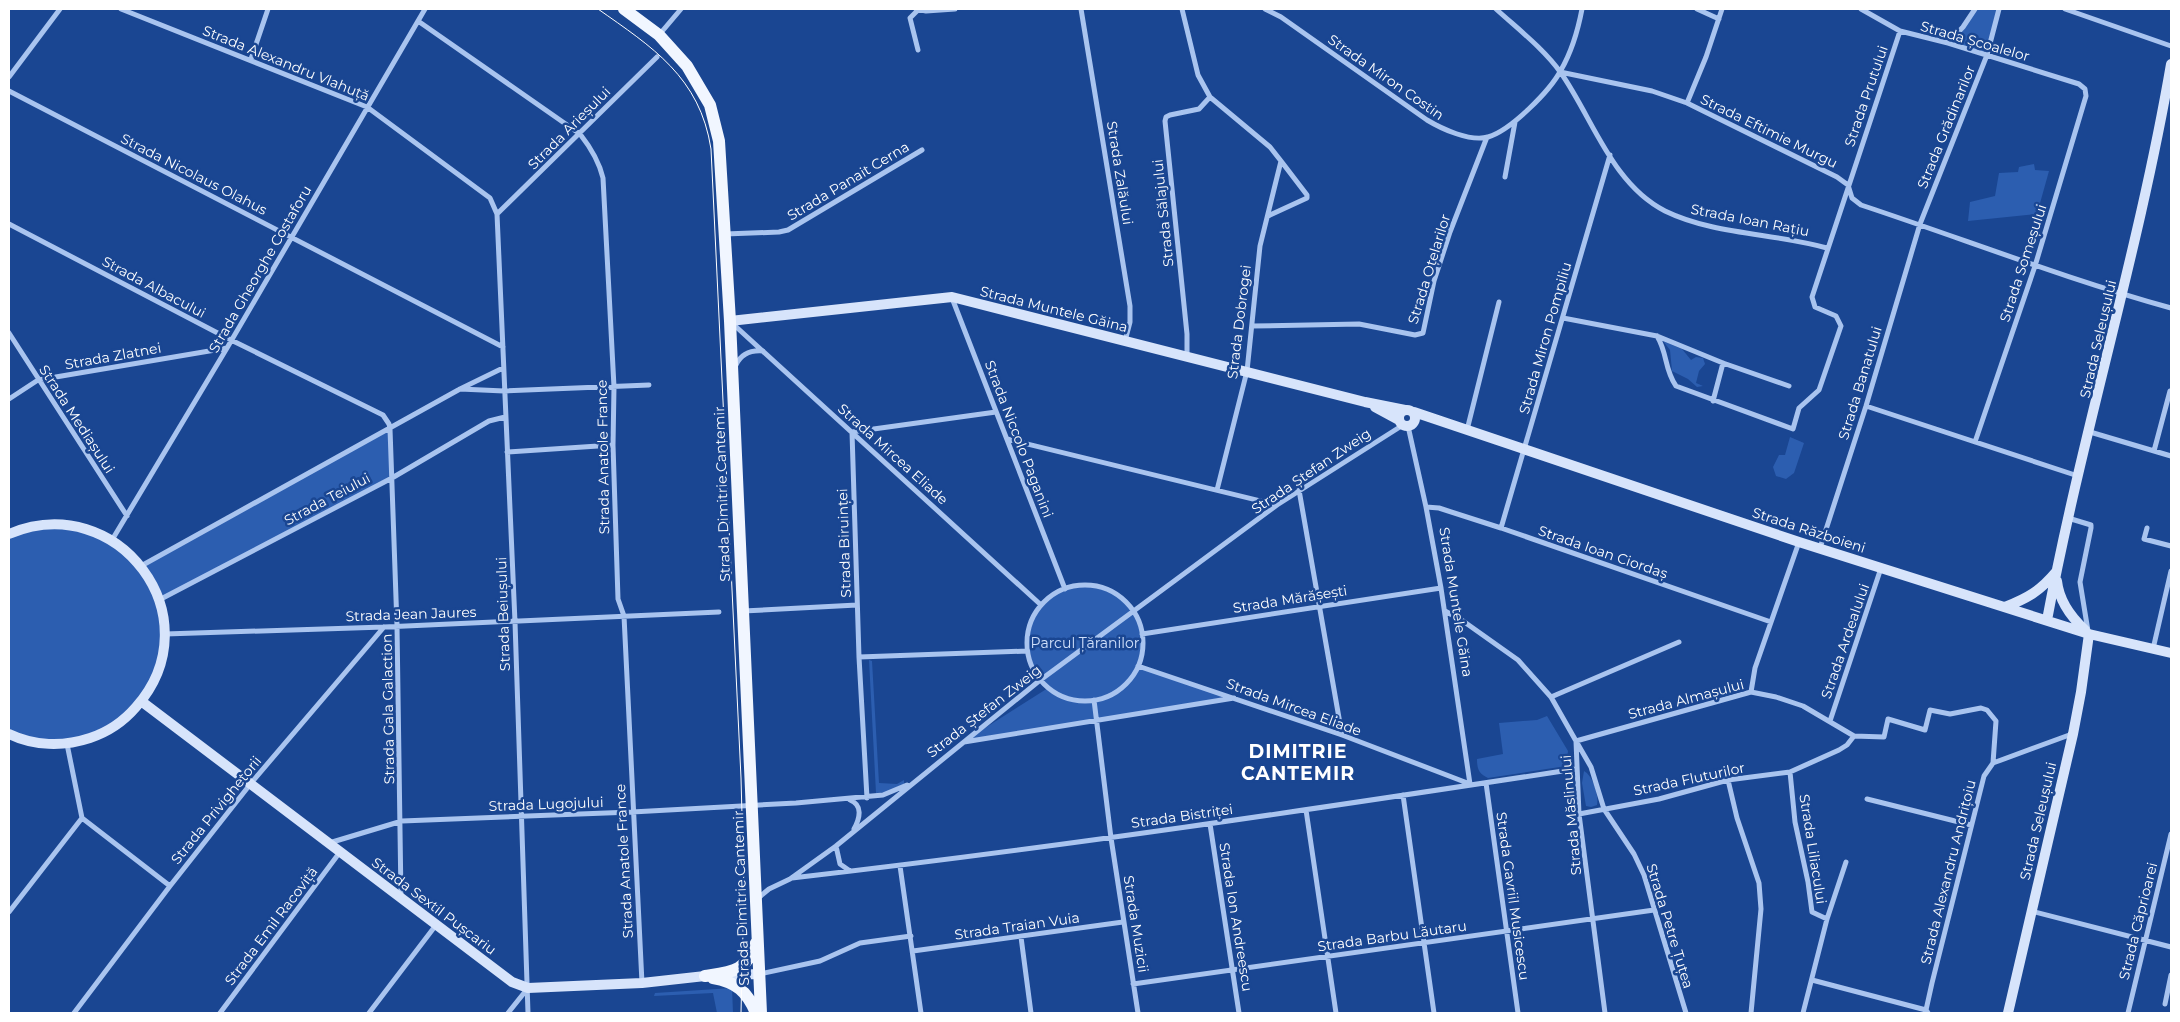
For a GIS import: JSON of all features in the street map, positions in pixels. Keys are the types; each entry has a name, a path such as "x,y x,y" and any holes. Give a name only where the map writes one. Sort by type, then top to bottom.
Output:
{"main road":[{"name":"Strada Dimitrie Cantemir","path":"624,9 659,35 680,56 694,76 707,98 714,116 721,153 761,1013"},
{"path":"706,976 730,972 741,967 750,957 757,938"},
{"path":"706,976 726,981 740,988 756,1013"}],"street":[{"path":"9,77 60,9"},
{"name":"Strada Alexandru Vlahuță","path":"121,9 251,59 367,107 490,198 497,214"},
{"path":"251,59 268,9"},
{"name":"Strada Gheorghe Costaforu","path":"112,540 227,348 425,9"},
{"path":"659,35 681,9"},
{"path":"918,50 910,18 917,10 954,9"},
{"name":"Strada Zalăului","path":"1081,9 1130,306 1130,322 1124,342"},
{"path":"1182,9 1198,75 1210,96 1270,147 1307,195 1307,198 1268,216"},
{"name":"Strada Miron Costin","path":"1265,9 1280,17 1426,120 1461,136 1488,137"},
{"path":"1496,9 1560,72"},
{"path":"1488,137 1514,122 1530,108 1560,72 1572,46 1582,9"},
{"path":"1697,9 1719,19"},
{"path":"1687,103 1706,57 1722,9"},
{"name":"Strada Școalelor","path":"1861,9 1900,31 1948,43 2079,84 2086,88"},
{"path":"1948,43 1963,28 1975,9"},
{"name":"Strada Grădinarilor","path":"1920,224 1987,55 1999,9"},
{"path":"2064,9 2171,46"},
{"name":"Strada Anatole France","path":"418,21 580,134 596,157 603,178 614,387 612,445 618,599 624,616 632,812 642,983"},
{"name":"Strada Prutului","path":"1713,400 1792,429 1799,408 1819,390 1841,326 1836,316 1812,303 1812,297 1900,31"},
{"name":"Strada Arieșului","path":"497,214 657,57"},
{"name":"Strada Seleușului","path":"2047,620 2068,518 2123,295 2160,128 2171,64"},
{"name":"Strada Eftimie Murgu","path":"1560,72 1652,91 1687,103 1837,177 1848,185 1852,198 1861,205 1920,224 2035,266 2123,295 2171,308"},
{"name":"Strada Ioan Rațiu","path":"1560,72 1610,155 1629,182 1647,199 1664,211 1709,226 1803,241 1827,248"},
{"name":"Strada Someșului","path":"1975,442 2035,266 2086,96 2086,88"},
{"name":"Strada Nicolaus Olahus","path":"9,91 503,347"},
{"name":"Strada Sălajului","path":"1188,357 1188,334 1165,121 1170,114 1199,109 1210,96"},
{"path":"1505,177 1514,122"},
{"name":"Strada Oțelarilor","path":"1252,326 1360,324 1415,335 1423,333 1434,281 1450,232 1488,137"},
{"name":"Strada Panait Cerna","path":"725,234 788,230 922,150"},
{"name":"Strada Miron Pompiliu","path":"1501,528 1610,155"},
{"name":"Strada Dobrogei","path":"1217,490 1247,371 1260,246 1281,160"},
{"name":"Strada Beiușului","path":"497,214 515,622 528,1013"},
{"name":"Strada Albacului","path":"9,224 231,340 383,415 389,424 390,430"},
{"name":"Strada Banatului","path":"1820,548 1866,406 1920,224"},
{"name":"Strada Muntele Găina","path":"730,320 952,297 1124,342 1247,371 1365,402 1409,411 1416,420 1406,424"},
{"name":"Strada Niccolo Paganini","path":"952,297 1065,589"},
{"path":"1467,430 1499,302"},
{"path":"1563,318 1657,336 1722,364 1789,386"},
{"name":"Strada Mircea Eliade","path":"730,320 1042,605"},
{"name":"Strada Mediașului","path":"9,333 127,516"},
{"path":"1657,336 1664,348 1668,374 1676,386 1713,400 1722,364"},
{"name":"Strada Zlatnei","path":"9,400 38,380 227,348"},
{"path":"732,373 738,360 744,355 750,352 763,351"},
{"path":"141,566 390,430 460,389 503,368"},
{"path":"460,389 504,391 649,386"},
{"path":"2154,452 2170,391"},
{"name":"Strada Muntele Găina","path":"1365,402 1406,424 1426,507 1441,588 1470,784"},
{"path":"1866,406 2079,476"},
{"path":"1406,424 1400,413 1409,411"},
{"name":"Strada Războieni","path":"1409,411 1799,542 2089,634 2171,653"},
{"path":"852,432 996,412"},
{"name":"Strada Teiului","path":"159,600 392,478 489,421 505,417"},
{"name":"Strada Războieni","path":"1406,424 1441,422"},
{"name":"Strada Ștefan Zweig","path":"756,900 769,889 790,879 836,846 1040,680 1277,505 1406,424"},
{"name":"Strada Gala Galaction","path":"390,430 402,820 401,899"},
{"name":"Strada Biruinței","path":"852,432 859,657 867,798"},
{"path":"2090,432 2171,456"},
{"path":"1007,439 1277,505"},
{"path":"507,452 612,445"},
{"path":"1300,490 1342,735"},
{"name":"Strada Ioan Ciordaș","path":"1426,507 1438,508 1501,528 1771,622"},
{"path":"2068,518 2086,523 2091,528 2080,582 2089,634"},
{"path":"9,534 28,527 59,524 88,530 112,540 141,566 153,586 159,600 164,634 159,668 142,701 126,717 108,730 81,741 66,743 40,743 9,734"},
{"path":"2146,528 2144,539 2171,546"},
{"path":"1751,692 1755,668 1799,542"},
{"name":"Strada Ardealului","path":"1830,721 1882,568"},
{"path":"2153,649 2171,571"},
{"path":"2056,572 2058,590 2071,617 2089,634"},
{"path":"2005,607 2024,600 2044,587 2056,572"},
{"path":"1087,586 1103,588 1117,595 1133,611 1142,634 1142,650 1138,666 1130,680 1118,691 1094,700 1066,698 1048,688 1034,671 1027,651 1029,627 1042,605 1052,595 1065,589 1087,586"},
{"name":"Strada Mărășești","path":"1142,634 1441,588"},
{"path":"742,611 857,605"},
{"name":"Strada Măslinului","path":"1445,611 1479,632 1518,660 1551,697 1576,741 1579,814 1605,1013"},
{"name":"Strada Jean Jaures","path":"164,634 515,622 719,612"},
{"name":"Strada Privighetorii","path":"74,1013 170,886 250,785 384,627"},
{"name":"Strada Seleușului","path":"2008,1013 2081,692 2089,634"},
{"path":"1551,697 1678,642"},
{"path":"859,657 1027,651"},
{"name":"Strada Mircea Eliade","path":"1138,666 1236,697 1470,784"},
{"name":"Strada Almașului","path":"1576,741 1751,692 1776,697 1803,706 1854,736"},
{"path":"963,742 1236,697"},
{"path":"1094,700 1111,838"},
{"name":"Strada Sextil Pușcariu","path":"142,701 250,785 512,982 528,988 642,983 706,976 758,974"},
{"path":"1854,736 1884,737 1888,719 1925,730 1930,710 1950,714 1981,708 1987,710 1996,721 1993,764 2072,734"},
{"name":"Strada Fluturilor","path":"1579,814 1659,799 1728,780 1790,772 1840,750 1854,736"},
{"name":"Strada Petre Țuțea","path":"1576,741 1591,767 1604,809 1639,864 1686,1013"},
{"path":"66,743 82,818 170,886"},
{"name":"Strada Alexandru Andrițoiu","path":"1927,1012 1984,776 1993,764"},
{"name":"Strada Bistriței","path":"790,879 1111,838 1576,769"},
{"name":"Strada Liliacului","path":"1790,772 1795,822 1808,882 1812,912 1827,920"},
{"path":"1728,780 1737,818 1759,882 1761,909 1751,1013"},
{"name":"Strada Lugojului","path":"328,843 402,820 632,812 867,798 892,793 914,782"},
{"name":"Strada Gavriil Musicescu","path":"1486,783 1518,1013"},
{"path":"1403,795 1434,1013"},
{"path":"1867,798 1971,825"},
{"path":"847,799 854,802 859,811 853,832"},
{"path":"1306,810 1336,1013"},
{"path":"9,912 82,818"},
{"name":"Strada Ion Andreescu","path":"1210,824 1239,1013"},
{"name":"Strada Căprioarei","path":"2128,1013 2171,834"},
{"name":"Strada Muzicii","path":"1111,838 1138,1013"},
{"path":"836,846 840,864 850,872"},
{"name":"Strada Emil Racoviță","path":"220,1013 340,852"},
{"name":"Strada Liliacului","path":"1803,1013 1827,920 1846,862"},
{"path":"900,866 921,1013"},
{"name":"Strada Barbu Lăutaru","path":"1133,984 1654,910"},
{"path":"2031,911 2171,947"},
{"name":"Strada Traian Vuia","path":"913,951 1124,922"},
{"path":"369,1013 436,925"},
{"path":"758,974 820,961 860,943 911,936"},
{"path":"1021,937 1031,1013"},
{"path":"2165,1004 2171,975"},
{"path":"1812,980 1927,1012"},
{"path":"508,1013 528,988"}],"green space":[{"path":"1975,9 1999,9 1987,55 1948,43"},
{"path":"2034,164 2035,170 2049,171 2037,214 1968,221 1970,202 1995,196 1999,173 2018,172 2019,167"},
{"path":"1663,341 1682,349 1691,360 1696,357 1703,358 1705,364 1699,371 1696,383 1703,386 1697,387 1688,379 1672,371 1670,350"},
{"path":"390,429 392,478 159,600 162,612 159,668 121,722 67,743 9,734 9,534 28,527 88,530 141,566"},
{"path":"1790,437 1804,443 1794,473 1786,479 1776,476 1773,467 1779,455 1785,455"},
{"name":"Parcul Țăranilor","path":"1087,585 1115,595 1133,612 1141,636 1138,666 1236,697 963,742 1048,688 1035,671 1029,659 1026,645 1032,619 1039,608 1060,592 1073,587"},
{"path":"869,660 872,661 879,783 897,784 904,780 904,784 888,792 876,793"},
{"path":"1547,716 1568,751 1566,766 1488,778 1482,775 1478,768 1477,759 1503,754 1499,723 1537,720"},
{"path":"1584,771 1593,781 1596,791 1597,805 1591,807 1586,806 1582,783"},
{"path":"732,988 733,1013 717,1013 713,993 654,996 655,993"}],"tram line":[{"path":"598,9 655,51 685,83 696,102 705,124 711,149 741,778 744,890 741,1013"}],"district":[{"name":"DIMITRIE CANTEMIR","path":"1298,762"}]}
